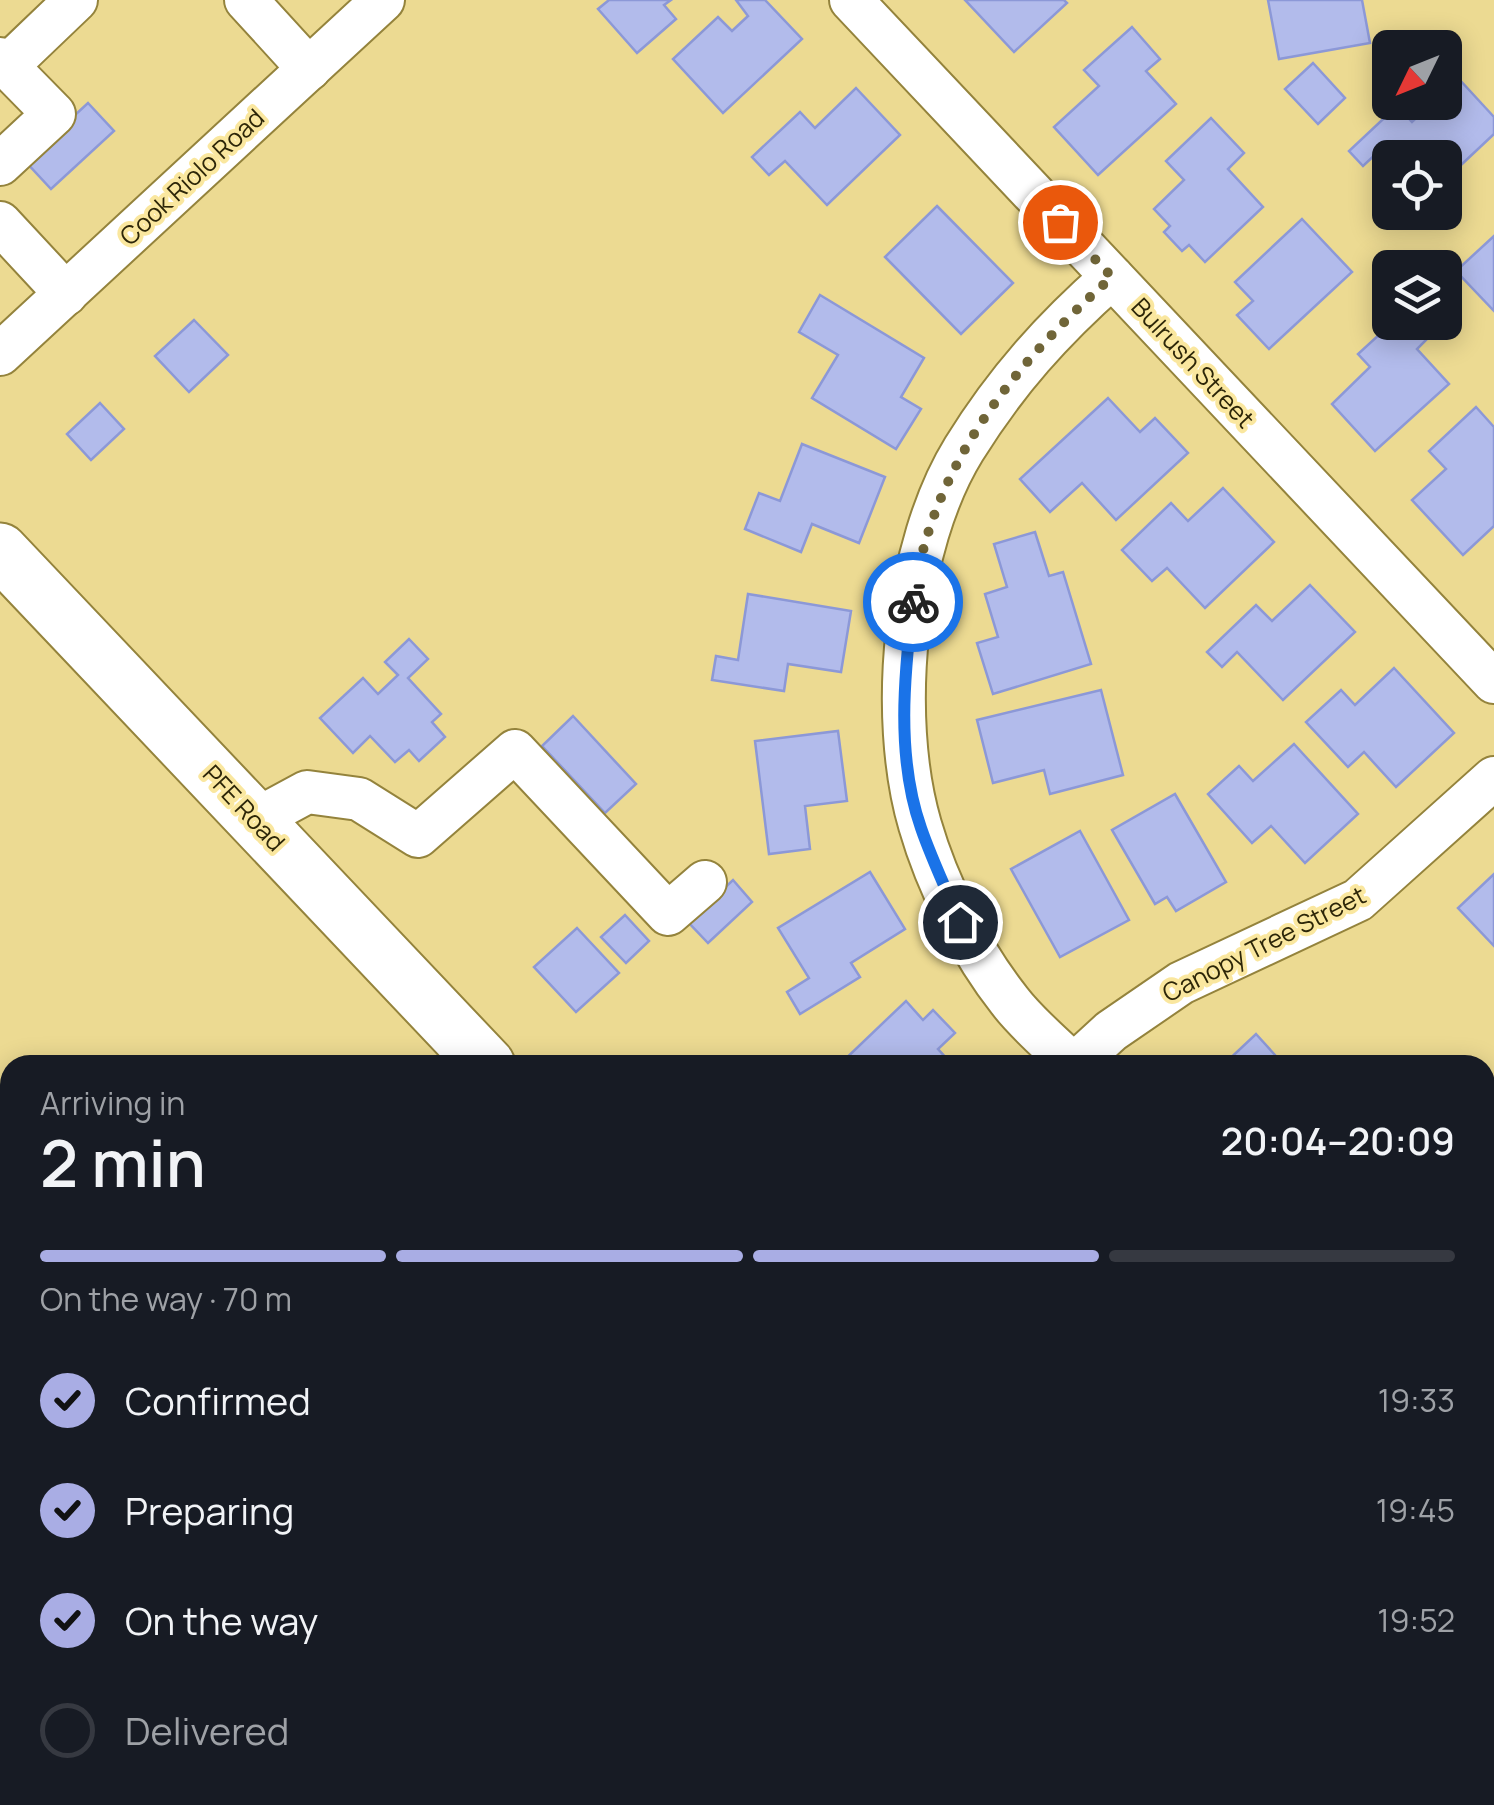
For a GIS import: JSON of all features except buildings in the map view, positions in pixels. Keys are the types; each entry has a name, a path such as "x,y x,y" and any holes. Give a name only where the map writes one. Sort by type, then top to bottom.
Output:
{"main road":[{"name":"PFE Road","path":"0,551 478,1055"}],"street":[{"path":"0,164 54,114 3,63 76,0"},
{"path":"246,0 309,69"},
{"name":"Cook Riolo Road","path":"0,354 384,0"},
{"name":"Bulrush Street","path":"851,0 1494,682"},
{"path":"0,223 66,294"},
{"path":"1064,1055 1009,1000 960,922 920,825 906,752 905,673 916,578 940,498 963,451 1046,336 1112,277"},
{"path":"255,820 308,792 359,799 418,836 515,750 668,914 705,882"},
{"name":"Canopy Tree Street","path":"1085,1055 1111,1031 1181,983 1358,900 1494,778"}],"way so far":[{"path":"913,602 916,578 940,498 963,451 1046,336 1112,277 1060,222"}],"route":[{"path":"913,602 905,673 906,752 920,825 960,922"}]}
